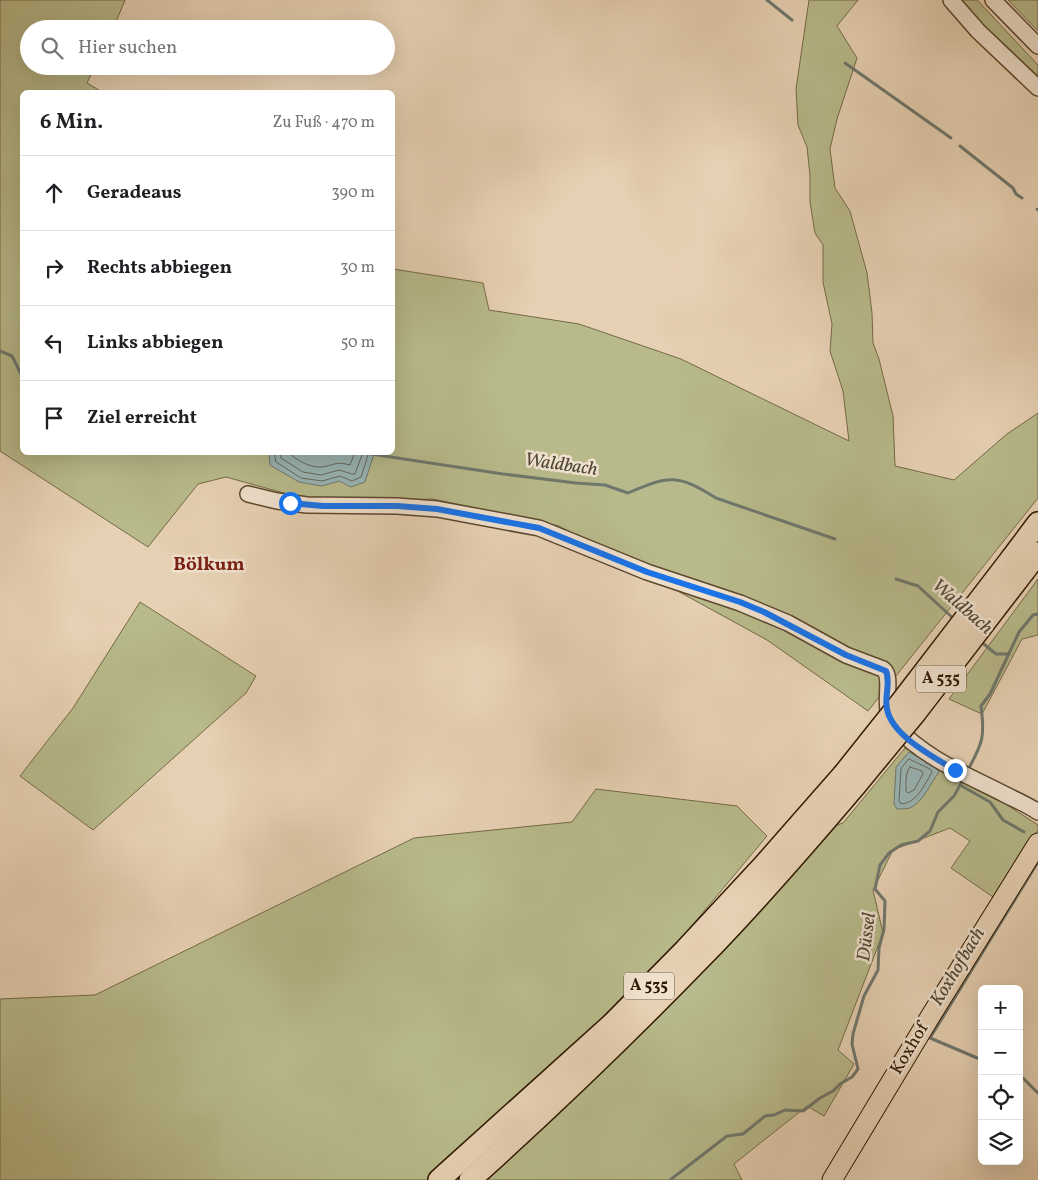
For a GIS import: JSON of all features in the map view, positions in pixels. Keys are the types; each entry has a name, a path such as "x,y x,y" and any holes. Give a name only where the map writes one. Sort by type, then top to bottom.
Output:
{"highway":[{"name":"A 535","path":"439,1180 509,1119 618,1017 686,949 764,865 916,712 1018,564 1038,523"},
{"name":"A 535","path":"1018,564 1038,553"},
{"name":"A 535","path":"470,1180 521,1135 701,959 776,878 849,781"}],"main road":[{"name":"Koxhof","path":"832,1180 1038,843"}],"street":[{"path":"951,0 978,31 1038,88"},
{"path":"993,0 1038,46"},
{"path":"248,494 308,506 397,506 437,509 526,524 553,533 647,572 740,602 788,624 846,655 886,671 888,679 887,709 893,724 931,756 1038,812"}],"green space":[{"path":"0,0 125,0 117,20 20,20 20,75 91,75 87,83 99,90 20,90 20,455 395,455 395,269 483,283 489,310 579,324 681,359 849,441 843,391 830,351 832,324 823,282 823,245 815,233 810,202 807,147 798,125 796,89 809,0 858,0 837,26 857,58 837,119 830,149 835,188 850,211 867,273 872,313 873,343 879,359 893,416 895,466 954,480 1007,434 1038,413 1038,498 868,711 767,640 559,526 433,499 362,502 356,513 226,477 198,484 148,547 0,451"},
{"path":"957,0 977,0 1038,65 1038,91"},
{"path":"1008,0 1038,0 1038,31"},
{"path":"1038,579 1038,635 1022,639 982,714 949,699"},
{"path":"140,602 256,676 246,693 93,830 20,776 73,708"},
{"path":"905,748 970,781 1038,825 1038,831 993,897 951,868 970,841 950,828 893,850 873,890 883,933 838,1050 854,1064 824,1116 807,1106 734,1164 742,1180 480,1180 710,963 837,825 843,823"},
{"path":"596,789 737,806 767,836 679,941 605,1016 446,1164 426,1180 0,1180 0,999 95,995 414,838 572,822"}],"water":[{"path":"269,455 374,455 365,482 351,487 339,481 322,486 299,482 270,465"},
{"path":"909,752 935,766 939,772 919,802 909,808 897,809 894,804 896,767"}],"waterway":[{"path":"767,0 792,20"},
{"path":"845,63 951,138"},
{"path":"960,146 1013,188 1016,194 1022,198"},
{"name":"Waldbach","path":"0,351 12,356 20,372"},
{"name":"Waldbach","path":"378,455 503,474 605,485 628,493 664,480 682,481 716,498 835,539"},
{"name":"Waldbach","path":"896,579 918,586 954,619"},
{"name":"Düssel","path":"968,770 982,739 981,706 990,694 1019,632 1033,615 1038,614"},
{"name":"Waldbach","path":"980,641 996,654 1009,654"},
{"name":"Düssel","path":"670,1180 727,1136 743,1134 765,1116 774,1115 785,1110 803,1111 852,1077 858,1069 852,1044 853,1034 864,996 878,970 879,948 884,929 885,901 875,889 880,865 889,853 901,845 918,841 930,831 938,812 954,796 964,778"},
{"name":"Koxhofbach","path":"960,785 990,802 1003,820 1024,832"},
{"name":"Koxhofbach","path":"978,1058 930,1038 1038,862"},
{"name":"Koxhofbach","path":"1023,1078 1038,1093"}],"district":[{"name":"Bölkum","path":"209,565"}],"route":[{"path":"290,503 308,506 397,506 437,509 526,524 553,533 602,555 647,572 740,602 764,612 846,655 886,671 888,674 887,709 893,724 931,756 955,770"}]}
